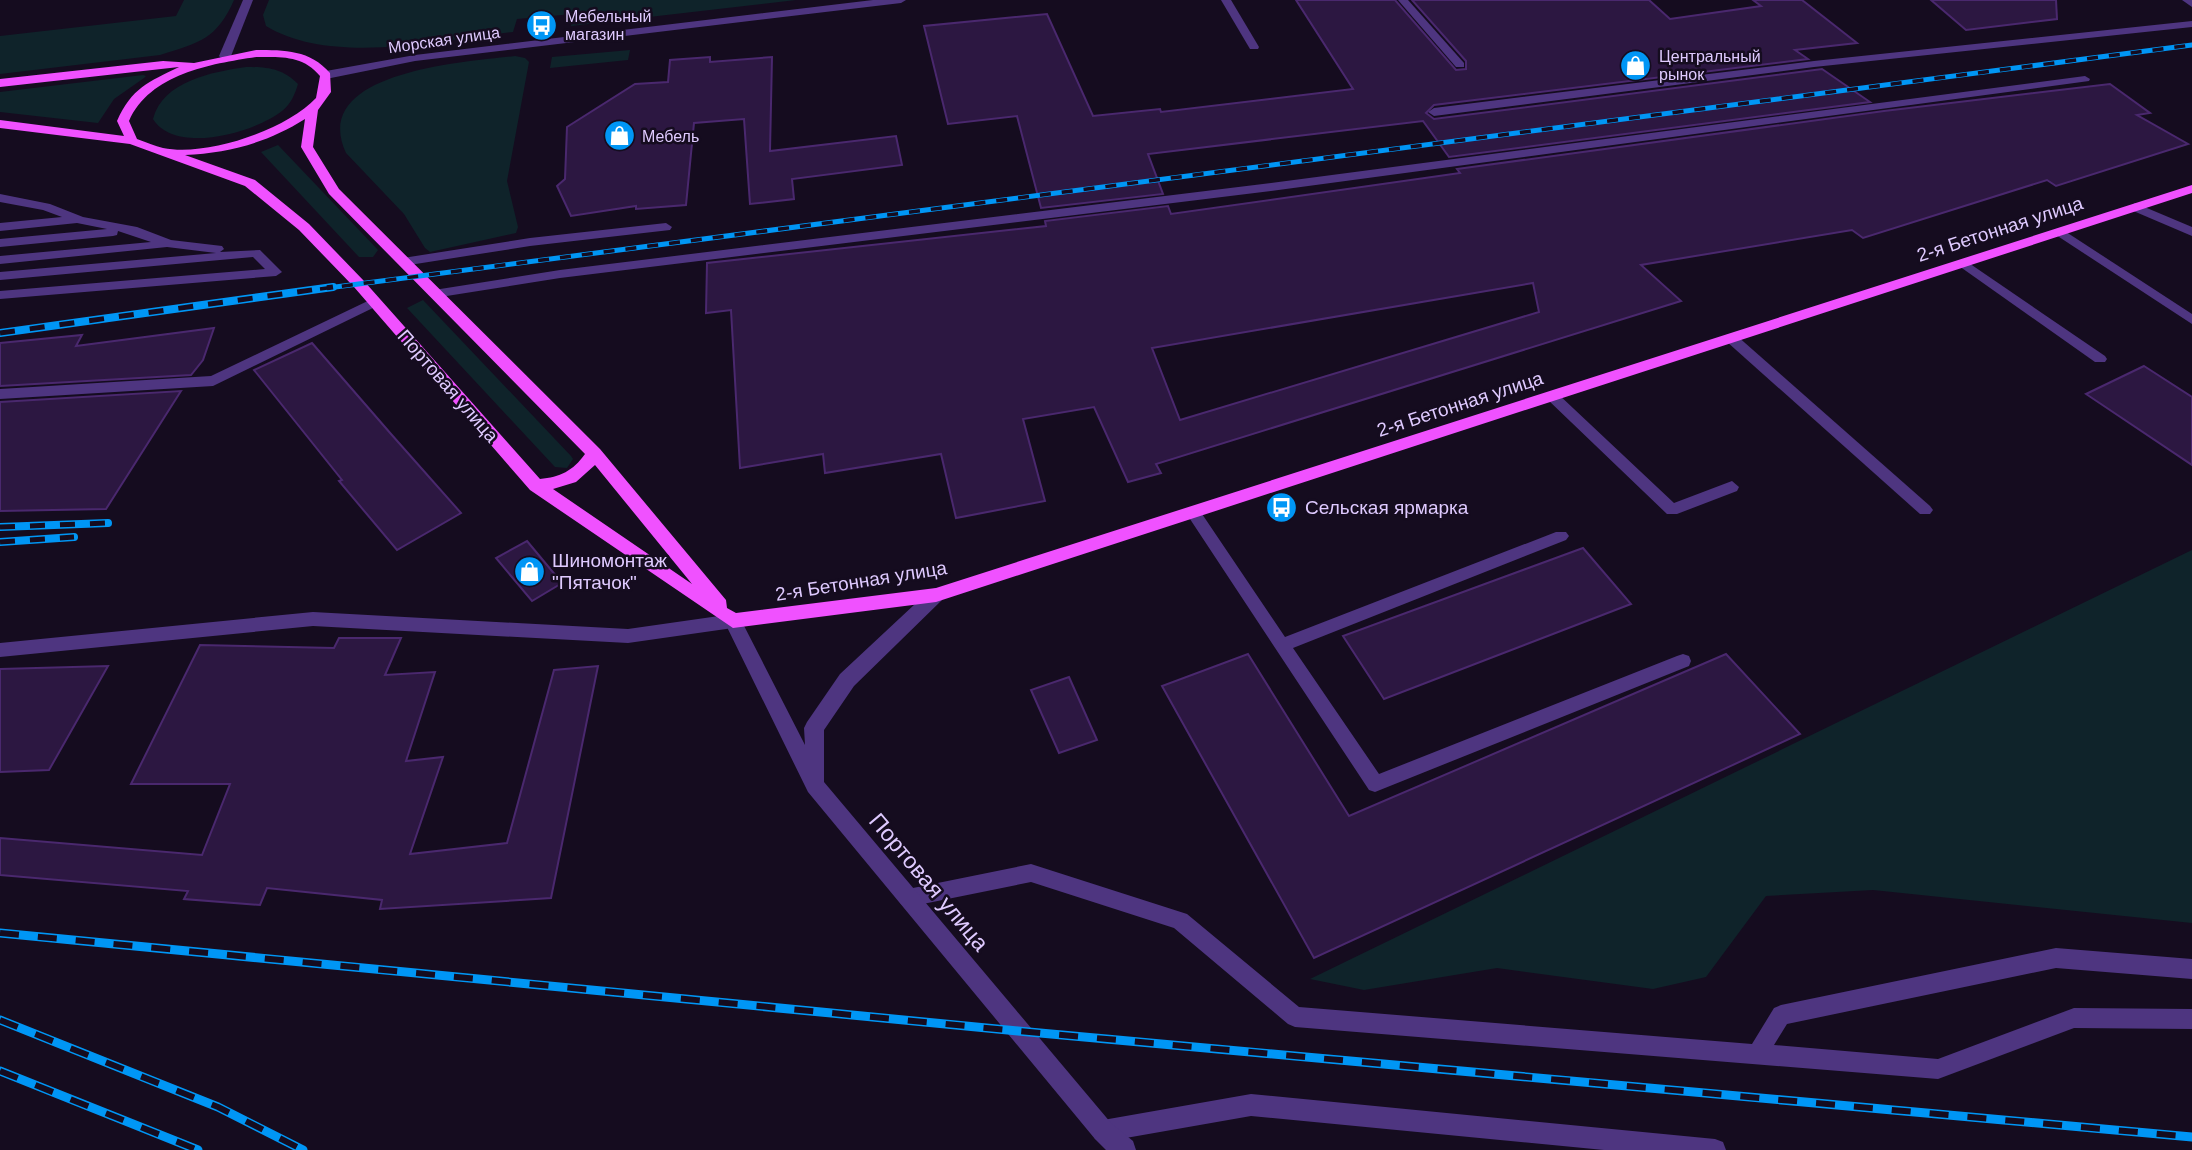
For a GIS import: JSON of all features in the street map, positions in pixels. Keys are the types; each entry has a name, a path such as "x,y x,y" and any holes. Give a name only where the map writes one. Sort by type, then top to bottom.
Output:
{"main road":[{"path":"132,141 125,133 123,118 130,104 161,79 196,64 225,56 263,52 293,54 311,60 326,75"},
{"path":"0,83 163,64 196,64"},
{"name":"Портовая улица","path":"326,75 324,95 312,109 307,147 334,191 594,453 733,621"},
{"path":"0,124 132,141 168,152 203,152 247,143 285,127 312,109"},
{"name":"Портовая улица","path":"168,152 250,183 304,227 536,486 733,621"},
{"name":"2-я Бетонная улица","path":"733,621 936,595 2192,188"},
{"path":"536,486 565,482 583,471 594,453"}],"street":[{"path":"225,56 248,0"},
{"name":"Морская улица","path":"326,75 415,58 901,0"},
{"path":"2187,0 2192,4"},
{"path":"1434,113 1814,64 2192,23"},
{"path":"815,786 814,728 847,680 936,595"},
{"name":"Портовая улица","path":"733,621 815,786 1103,1131 1124,1150"}],"lane":[{"path":"1226,0 1254,47"},
{"path":"1403,0 1460,65"},
{"path":"434,294 560,274 1271,187 2085,79"},
{"path":"0,198 46,207 80,220 133,230 169,244"},
{"path":"0,211 46,207"},
{"path":"37,224 46,207"},
{"path":"2135,207 2192,232"},
{"path":"0,227 80,220"},
{"path":"68,236 80,220"},
{"path":"403,262 529,236 666,227"},
{"path":"0,243 133,230"},
{"path":"122,248 133,230"},
{"path":"2060,232 2192,320"},
{"path":"161,261 169,244"},
{"path":"0,260 169,244 256,253 276,272 0,295"},
{"path":"0,276 256,253"},
{"path":"1963,263 2099,359"},
{"path":"0,394 213,381 374,302"},
{"path":"1731,338 1925,510"},
{"path":"1552,396 1672,510 1732,487"},
{"path":"1193,512 1375,784 1684,662"},
{"path":"1282,645 1561,536"},
{"path":"0,650 313,619 628,636 733,621"},
{"path":"908,898 1031,873 1180,920 1295,1017 1938,1069 2074,1018 2192,1019"},
{"path":"1757,1055 1781,1015 2056,958 2192,969"},
{"path":"1103,1131 1251,1105 1715,1150"}],"shaded area":[{"path":"184,0 234,0 221,23 205,38 174,51 160,55 0,74 0,36 176,16"},
{"path":"269,0 796,0 571,26 573,14 517,19 513,32 420,44 354,48 322,45 293,38 266,26 263,15"},
{"path":"630,50 628,60 550,68 552,57"},
{"path":"515,56 525,58 529,62 507,181 518,227 516,233 430,252 404,214 346,153 340,126 349,104 370,88 398,76 463,62"},
{"path":"246,67 274,69 298,84 294,95 282,111 253,127 215,137 178,136 164,130 153,119 158,106 178,87 204,76"},
{"path":"146,76 114,99 98,123 0,112 0,92"},
{"path":"278,145 378,250 373,257 359,257 261,152"},
{"path":"423,300 571,456 573,459 567,468 555,467 407,308"},
{"path":"2192,550 2192,923 1873,890 1766,896 1706,977 1653,989 1497,968 1364,990 1310,979"}],"building":[{"path":"1296,0 1395,0 1456,70 1466,69 1466,61 1412,0 1649,0 1670,19 1761,6 1753,0 1802,0 1857,43 1795,50 1808,59 1434,105 1426,113 1434,119 1822,69 1870,102 1449,157 1423,121 1148,154 1163,194 1041,208 1017,116 948,124 924,26 1047,14 1093,116 1160,109 1161,112 1353,89"},
{"path":"1931,0 2056,0 2057,19 1966,30"},
{"path":"710,57 710,62 772,57 770,151 896,136 902,165 792,179 794,199 750,204 744,119 694,123 686,205 636,209 636,206 571,216 557,186 565,179 567,127 635,84 668,82 670,60"},
{"path":"2110,84 2150,113 2137,115 2188,144 2056,186 2047,180 1863,238 1852,230 1641,265 1681,301 1156,464 1161,473 1128,482 1094,407 1023,419 1045,501 956,518 941,454 825,473 823,454 740,468 731,310 706,313 707,263 1046,226 1045,221 1168,206 1171,214 1460,173 1457,169 1884,111","holes":["1533,283 1539,312 1180,420 1152,348"]},
{"path":"214,328 203,360 191,375 0,386 0,343 82,335 76,346"},
{"path":"312,343 461,513 397,550 339,481 342,480 254,370"},
{"path":"2144,366 2192,397 2192,465 2086,394"},
{"path":"181,391 106,509 0,511 0,402"},
{"name":"Шиномонтаж \"Пятачок\"","path":"527,541 562,583 532,601 496,558"},
{"path":"1583,548 1631,604 1384,699 1343,636"},
{"path":"339,638 401,638 385,675 435,672 406,761 443,757 410,854 507,843 554,670 598,666 551,898 380,909 382,900 267,888 260,905 184,899 188,891 0,875 0,838 202,855 230,784 131,784 200,645 334,648"},
{"path":"1248,654 1349,816 1726,654 1800,734 1314,958 1162,686"},
{"path":"108,666 49,770 0,772 0,669"},
{"path":"1069,677 1097,740 1059,753 1031,690"}],"railway":[{"path":"320,289 2192,45"},
{"path":"0,333 333,287"},
{"path":"0,527 108,523"},
{"path":"0,542 74,537"},
{"path":"0,933 1018,1031 2192,1137"},
{"path":"0,1020 218,1107 303,1150"},
{"path":"0,1071 198,1150"}],"place":[{"name":"Мебельный магазин","path":"542,25"},
{"name":"Центральный рынок","path":"1636,65"},
{"name":"Мебель","path":"619,136"},
{"name":"Сельская ярмарка","path":"1282,507"},
{"name":"Шиномонтаж \"Пятачок\"","path":"529,571"}]}
